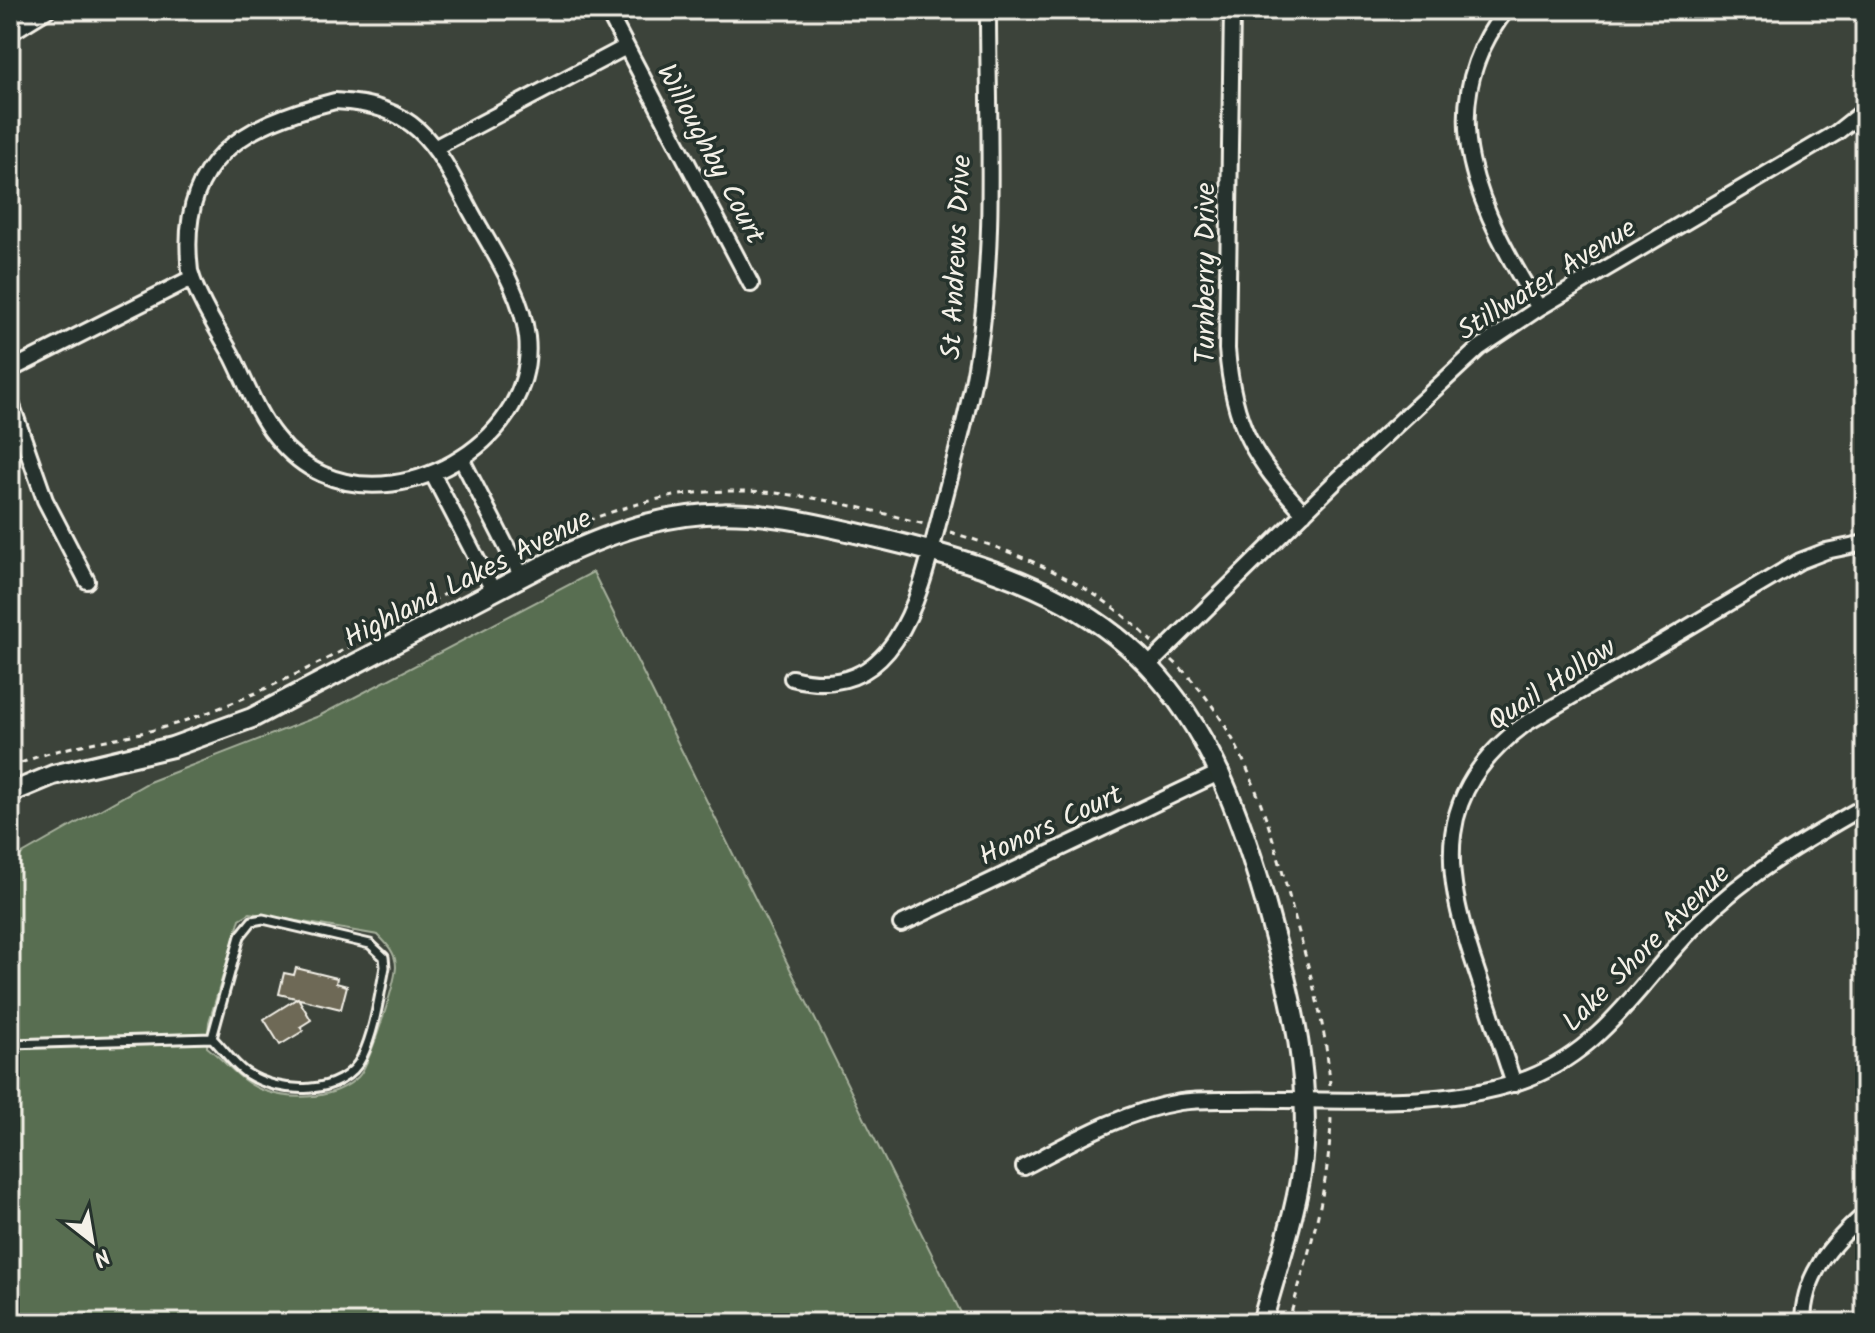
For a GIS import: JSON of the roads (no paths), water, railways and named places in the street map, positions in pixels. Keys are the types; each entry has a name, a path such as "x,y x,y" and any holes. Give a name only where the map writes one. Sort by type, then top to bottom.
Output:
{"street":[{"path":"10,33 47,10"},
{"name":"Willoughby Court","path":"607,10 751,284"},
{"name":"St Andrews Drive","path":"792,678 828,683 846,679 873,664 909,621 932,551 967,408 984,301 988,10"},
{"name":"Turnberry Drive","path":"1232,10 1227,349 1230,384 1240,425 1260,462 1304,513"},
{"path":"1506,10 1488,35 1477,61 1467,114 1468,146 1483,208 1539,308"},
{"path":"436,147 626,47"},
{"path":"335,101 373,106 412,124 436,147 518,300 528,341 520,387 494,431 461,458 432,473 366,486 333,478 301,462 275,436 192,278 187,234 195,198 206,176 238,139 282,114 335,101"},
{"name":"Stillwater Avenue","path":"1156,658 1464,360 1539,308 1780,168 1836,133 1865,110"},
{"path":"10,370 192,278"},
{"path":"10,400 45,500 87,581"},
{"path":"461,458 522,577"},
{"path":"432,473 494,592"},
{"name":"Highland Lakes Avenue","path":"10,793 53,775 172,747 252,718 522,577 598,539 638,525 722,511 780,515 1002,571 1060,598 1156,658 1221,772 1250,850 1291,996 1300,1041 1305,1098 1305,1130 1297,1194 1262,1323"},
{"name":"Quail Hollow","path":"1514,1084 1459,919 1452,885 1451,838 1461,800 1473,776 1508,736 1539,716 1800,561 1840,547 1865,543"},
{"name":"Honors Court","path":"901,924 1221,772"},
{"name":"Lake Shore Avenue","path":"1024,1167 1074,1141 1158,1106 1184,1101 1423,1098 1483,1091 1514,1084 1546,1071 1602,1033 1628,1008 1687,935 1737,887 1773,861 1865,806"},
{"path":"1803,1323 1807,1291 1824,1255 1865,1214"}],"lane":[{"path":"10,1044 212,1038 243,1072 257,1079 316,1089 336,1083 353,1071 362,1058 385,967 384,957 370,944 263,919 252,921 240,936 212,1038"}]}
